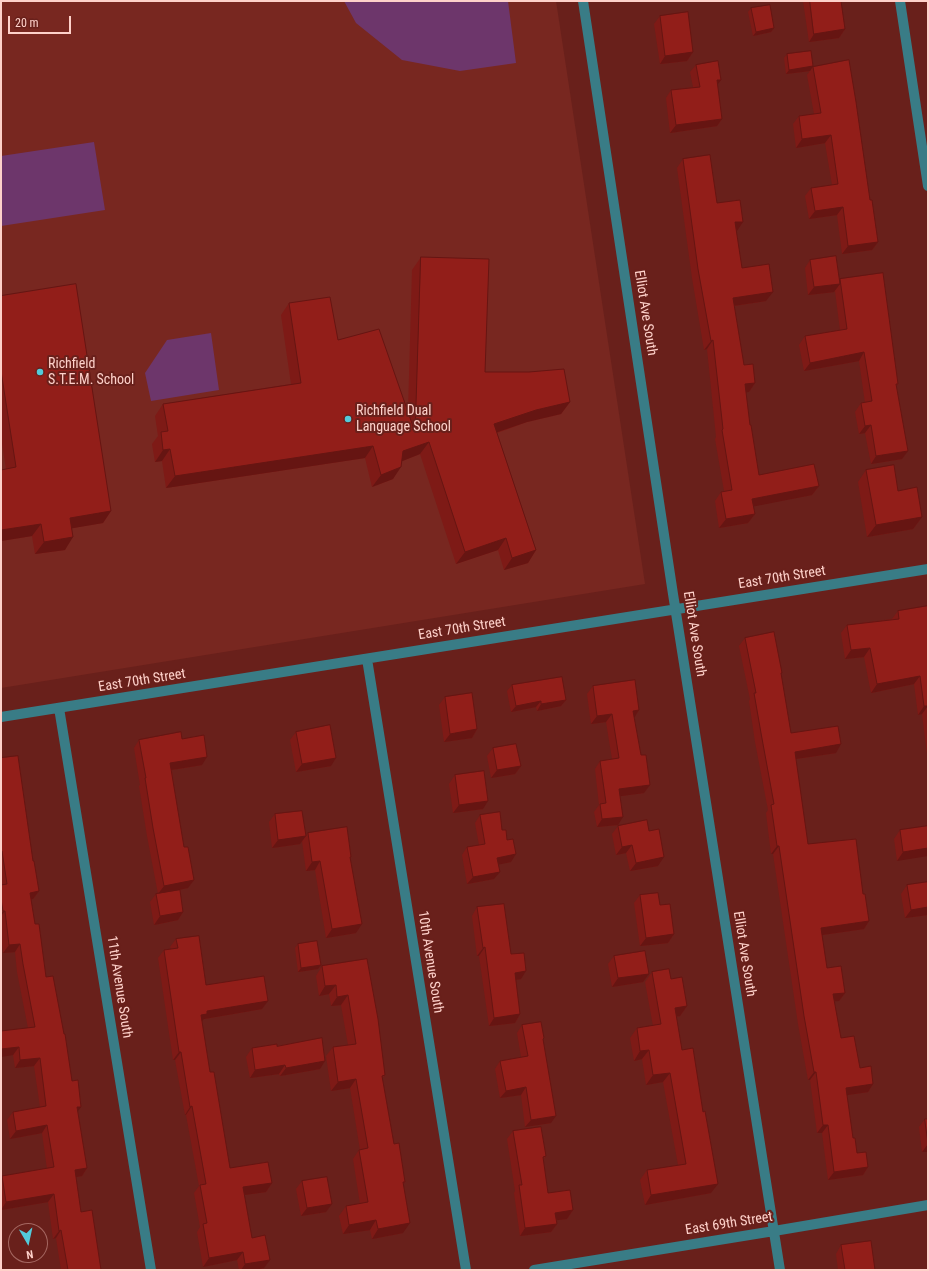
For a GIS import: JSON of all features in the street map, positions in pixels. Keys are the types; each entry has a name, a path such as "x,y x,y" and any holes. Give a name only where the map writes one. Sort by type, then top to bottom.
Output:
{"street":[{"name":"Elliot Ave South","path":"583,1 676,609 780,1270"},
{"path":"900,1 928,186"},
{"name":"East 70th Street","path":"1,717 928,568"},
{"name":"10th Avenue South","path":"366,659 466,1270"},
{"name":"11th Avenue South","path":"59,708 151,1270"},
{"name":"East 69th Street","path":"534,1270 928,1205"}],"shaded area":[{"path":"1,1 556,1 645,584 1,688"},
{"path":"344,1 508,1 516,63 460,71 402,60 356,23"},
{"path":"94,142 105,210 1,226 1,156"},
{"path":"211,333 219,390 151,401 145,373 167,340"}],"building":[{"path":"810,1 841,1 845,29 814,34"},
{"path":"770,5 774,28 756,32 751,8"},
{"path":"688,12 693,52 665,56 660,16"},
{"path":"811,51 813,66 789,70 787,54"},
{"path":"849,60 870,200 872,200 878,242 848,246 843,207 815,211 811,188 838,184 831,135 802,139 799,116 821,113 813,67"},
{"path":"718,61 721,80 717,80 722,119 676,125 671,90 700,87 696,65"},
{"path":"710,155 717,203 740,200 743,222 735,222 742,268 769,264 773,292 733,298 744,365 753,364 755,383 745,384 750,425 759,475 814,464 819,486 752,499 755,514 726,519 721,492 732,490 722,430 713,340 711,341 698,269 683,159"},
{"path":"836,256 840,284 814,287 810,260"},
{"name":"Richfield Dual Language School","path":"421,257 489,259 485,372 529,372 564,369 570,402 536,410 494,424 536,550 512,558 506,538 465,552 429,442 403,451 401,467 381,475 373,446 175,476 170,449 163,450 161,432 168,431 163,404 301,383 289,303 330,297 338,340 379,329 415,432"},
{"path":"883,273 898,384 896,384 908,451 876,456 871,425 865,426 861,403 872,401 864,352 810,363 805,336 847,329 840,279"},
{"name":"Richfield S.T.E.M. School","path":"76,284 111,511 70,518 73,537 44,542 41,524 1,530 1,470 16,467 1,371 1,296"},
{"path":"894,465 898,491 917,487 922,517 876,525 866,470"},
{"path":"928,606 928,706 924,706 920,676 877,684 870,648 851,650 847,625 899,619 898,611"},
{"path":"774,632 791,733 838,726 841,744 795,752 808,844 856,839 863,894 865,894 869,921 821,928 827,968 841,966 845,993 833,994 841,1038 854,1036 860,1068 871,1066 873,1084 846,1088 853,1138 855,1138 857,1153 866,1152 868,1167 834,1172 828,1125 823,1125 816,1072 814,1072 804,1016 779,846 777,846 771,805 774,804 754,693 756,693 745,638"},
{"path":"562,677 566,700 541,704 541,701 516,706 512,685"},
{"path":"635,680 639,710 633,711 641,755 646,755 650,785 619,789 623,817 602,819 600,804 606,803 600,761 619,758 612,714 597,716 593,686"},
{"path":"472,693 477,729 450,734 445,697"},
{"path":"330,725 336,758 302,764 296,732"},
{"path":"181,732 182,739 204,735 207,757 170,763 184,847 188,847 194,880 164,886 139,740"},
{"path":"516,744 521,766 497,770 493,748"},
{"path":"18,756 33,861 39,891 30,893 35,924 39,924 46,977 53,976 65,1034 72,1081 78,1080 81,1107 77,1107 87,1168 75,1170 81,1212 92,1210 101,1270 68,1270 61,1230 59,1231 54,1194 6,1202 2,1176 54,1167 47,1125 16,1131 13,1112 46,1106 40,1058 20,1060 19,1047 1,1049 1,1031 35,1027 20,944 9,945 5,911 3,911 1,899 1,885 7,884 1,851 1,758"},
{"path":"484,771 488,801 459,805 455,775"},
{"path":"302,811 306,836 278,840 275,814"},
{"path":"500,812 502,830 506,830 507,840 513,839 516,854 497,858 500,872 473,877 467,847 485,844 480,815"},
{"path":"647,820 649,831 659,829 664,857 636,863 632,845 622,847 618,826"},
{"path":"928,826 928,848 903,852 900,830"},
{"path":"347,827 350,857 362,924 332,929 320,861 312,862 308,833"},
{"path":"928,882 928,907 911,910 907,885"},
{"path":"180,890 183,912 160,916 156,894"},
{"path":"658,893 660,905 670,904 674,934 646,938 640,895"},
{"path":"504,904 511,954 524,953 526,971 515,973 520,1014 494,1018 485,947 483,948 477,907"},
{"path":"199,936 206,985 264,976 268,1001 207,1011 207,1014 201,1015 210,1072 214,1072 230,1168 268,1162 272,1183 243,1187 252,1238 265,1235 270,1260 245,1264 243,1252 209,1258 203,1224 207,1223 200,1185 206,1184 192,1106 190,1107 181,1052 179,1052 164,950 178,948 176,939"},
{"path":"317,941 321,965 301,968 298,944"},
{"path":"645,951 649,974 618,978 614,956"},
{"path":"367,959 378,1019 385,1075 382,1076 394,1144 399,1143 405,1182 403,1182 410,1223 378,1229 376,1220 349,1225 346,1206 368,1202 359,1150 368,1148 356,1079 338,1082 333,1047 356,1044 348,995 337,997 336,985 325,986 322,966"},
{"path":"669,969 671,979 682,977 687,1006 675,1008 682,1050 693,1048 703,1112 705,1111 718,1184 651,1195 647,1170 686,1164 670,1073 653,1075 649,1050 640,1051 637,1028 661,1024 652,972"},
{"path":"541,1022 556,1116 531,1120 526,1087 506,1091 500,1061 528,1056 522,1025"},
{"path":"322,1038 325,1061 286,1068 285,1065 255,1070 252,1048 277,1044 277,1046"},
{"path":"925,1119 928,1119 928,1143"},
{"path":"541,1127 546,1156 543,1157 548,1193 570,1190 573,1210 555,1213 557,1224 525,1228 519,1185 522,1185 513,1131"},
{"path":"327,1177 332,1204 307,1208 302,1181"},
{"path":"871,1241 875,1270 845,1270 841,1245"}],"place":[{"name":"Richfield S.T.E.M. School","path":"40,372"},
{"name":"Richfield Dual Language School","path":"348,419"}]}
